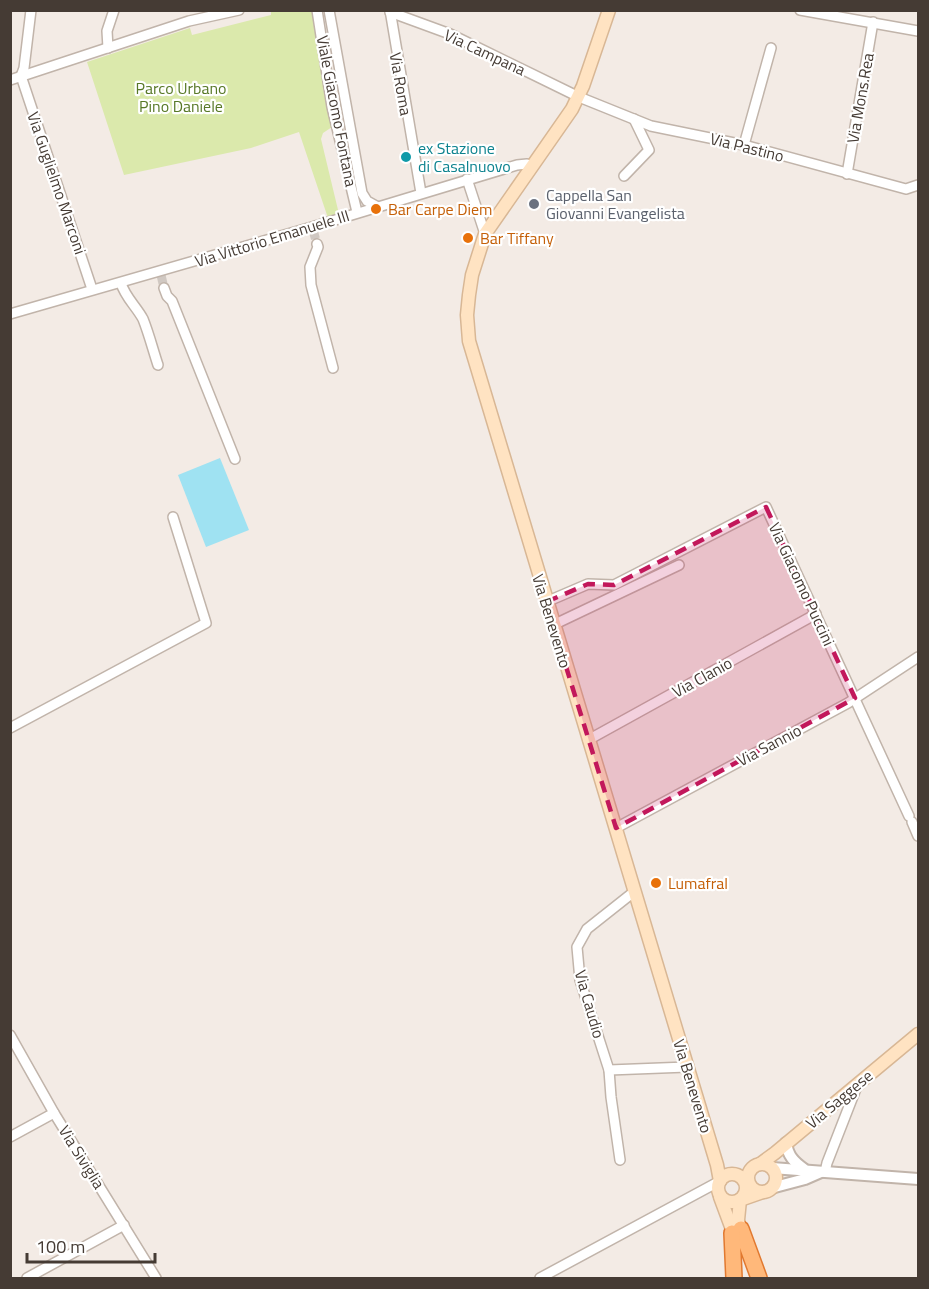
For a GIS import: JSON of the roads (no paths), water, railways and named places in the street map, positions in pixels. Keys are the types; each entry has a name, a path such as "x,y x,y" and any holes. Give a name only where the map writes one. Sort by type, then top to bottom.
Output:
{"highway":[{"path":"734,1278 736,1231"},
{"path":"736,1231 759,1278"}],"main road":[{"name":"Via Benevento","path":"609,10 579,97 485,234 472,275 469,295 467,315 469,341 722,1186"},
{"name":"Via Saggese","path":"762,1166 786,1143 918,1034"},
{"path":"722,1186 762,1166"},
{"path":"722,1186 728,1202 767,1190 774,1185 776,1176 762,1166"},
{"path":"762,1166 749,1172 748,1180 755,1190 767,1190"},
{"path":"722,1186 738,1175 744,1181 746,1193 740,1200 736,1231"},
{"path":"722,1186 752,1278"}],"street":[{"path":"21,76 32,10"},
{"path":"108,48 107,31 114,10"},
{"path":"10,80 189,21 239,10"},
{"name":"Viale Giacomo Fontana","path":"317,10 335,119 357,212"},
{"path":"329,10 362,193 367,201 376,206"},
{"path":"800,10 918,31"},
{"name":"Via Campana","path":"390,11 450,34 579,97"},
{"name":"Via Roma","path":"390,11 421,193"},
{"name":"Via Mons.Rea","path":"847,174 873,22"},
{"path":"744,145 771,48"},
{"name":"Via Guglielmo Marconi","path":"21,76 92,289"},
{"name":"Via Pastino","path":"579,97 651,126 744,145 906,189 918,185"},
{"path":"624,176 649,150 634,119"},
{"name":"Via Vittorio Emanuele III","path":"10,314 92,289 160,273 312,229 357,212 466,179 517,165 527,164 532,168"},
{"path":"466,179 485,234"},
{"path":"317,243 318,247 310,267 311,285 333,368"},
{"path":"120,282 124,294 138,310 158,365"},
{"path":"164,288 172,301 235,459"},
{"name":"Via Giacomo Puccini","path":"546,602 588,584 614,585 766,507 918,836"},
{"path":"10,728 206,623 173,517"},
{"path":"553,625 679,565"},
{"name":"Via Clanio","path":"588,740 816,614"},
{"name":"Via Sannio","path":"616,828 855,698 918,657"},
{"name":"Via Caudio","path":"620,1160 609,1070 580,980 577,947 586,929 634,891"},
{"name":"Via Siviglia","path":"10,1035 54,1113 156,1278"},
{"path":"609,1070 687,1067"},
{"path":"767,1190 823,1172 858,1084"},
{"path":"10,1137 54,1113"},
{"path":"786,1143 787,1152 791,1158 805,1169"},
{"path":"762,1166 918,1179"},
{"path":"540,1278 702,1188 722,1186"},
{"path":"27,1278 124,1225"}],"water":[{"path":"220,458 249,530 206,547 178,475"}],"tunnel":[{"path":"313,230 317,244"},
{"path":"161,275 164,288"}],"place":[{"name":"ex Stazione di Casalnuovo","path":"406,157"},
{"name":"Cappella San Giovanni Evangelista","path":"534,204"},
{"name":"Bar Carpe Diem","path":"376,209"},
{"name":"Bar Tiffany","path":"468,238"},
{"name":"Lumafral","path":"656,883"}],"park label":[{"name":"Parco Urbano Pino Daniele","path":"181,97"}]}
